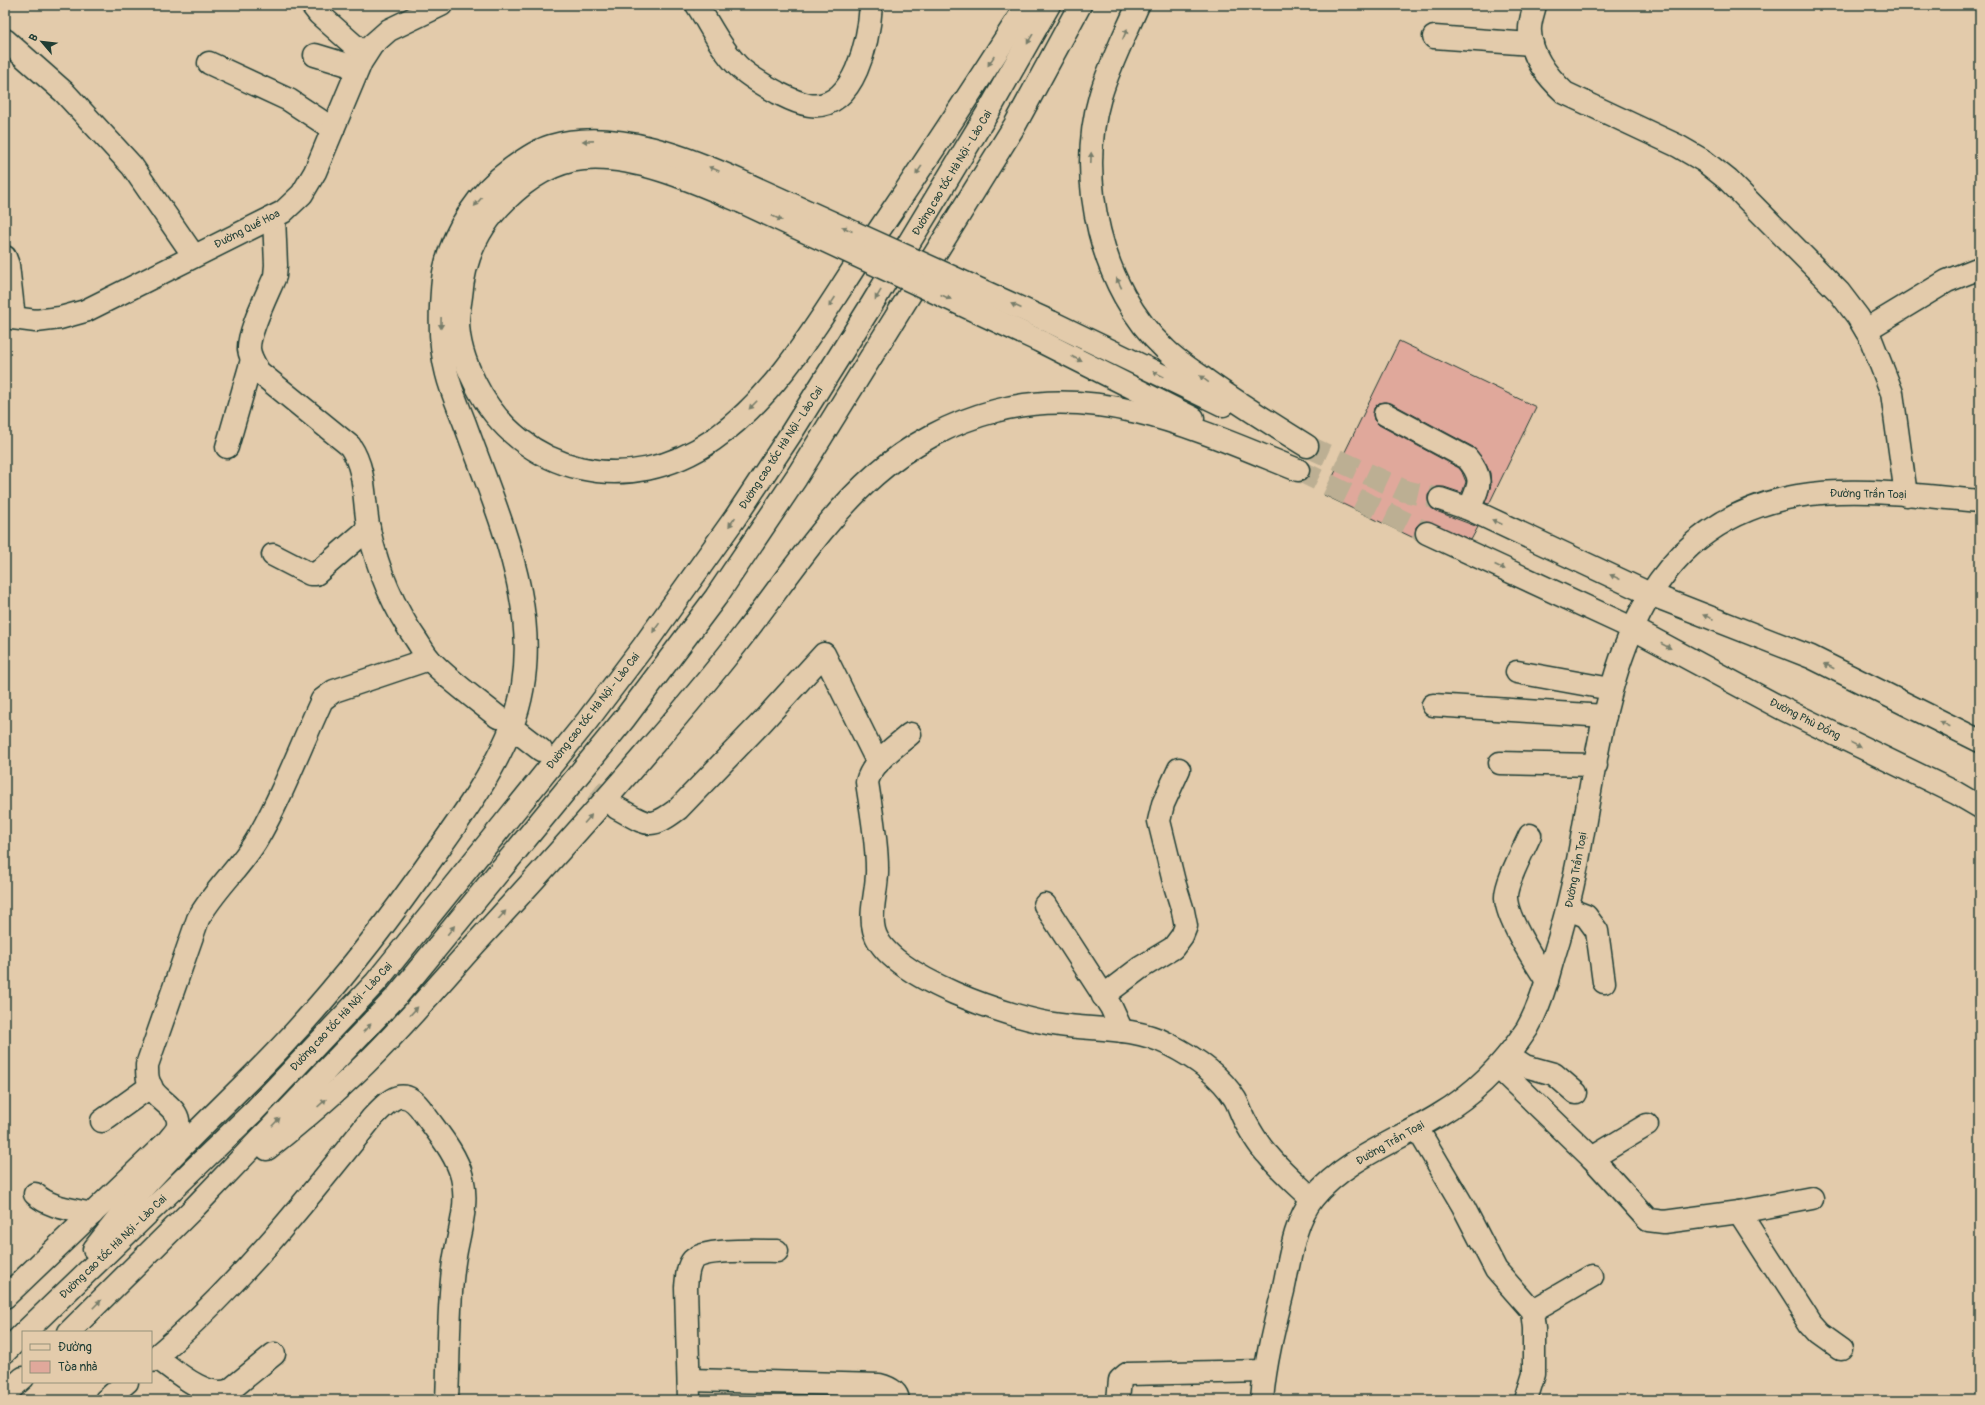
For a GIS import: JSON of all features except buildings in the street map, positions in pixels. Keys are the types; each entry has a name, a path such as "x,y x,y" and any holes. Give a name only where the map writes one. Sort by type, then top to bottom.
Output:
{"main road":[{"path":"312,5 361,62"},
{"name":"Đường Quế Hoa","path":"9,317 36,321 60,318 84,311 283,212 302,194 315,172 361,62 372,45 389,30 441,5"},
{"path":"697,5 725,50 737,65 758,82 795,102 810,106 827,103 837,98 855,74 866,43 871,5"},
{"path":"1027,5 971,92 806,340 770,388 746,412 716,438 691,454 656,468 619,473 576,468 537,452 508,430 485,403 466,366 458,324 463,272 475,241 493,212 521,185 537,174 555,165 586,158 618,161 645,166 701,184 746,193 1052,322 1307,446 1242,406 1164,349 1136,314 1115,275 1105,250 1096,221 1090,182 1094,122 1100,96 1138,5"},
{"name":"Đường cao tốc Hà Nội - Lào Cai","path":"27,1330 254,1111 376,982 587,721 643,646 730,524 790,435 885,284 1050,5"},
{"path":"70,1331 194,1208 397,996 625,718 716,597 796,478 1015,125 1080,5"},
{"path":"1532,6 1530,23 1532,44 1539,62 1551,80 1565,93 1678,146 1704,161 1728,180 1839,292 1866,330 1892,393 1906,495"},
{"path":"1434,37 1532,44"},
{"path":"5,40 64,92 132,166 194,256"},
{"path":"315,56 361,62"},
{"path":"209,63 289,100 333,130"},
{"path":"27,1330 143,1188 282,1046 346,975 411,889 471,803 492,770 512,725 522,688 525,656 524,618 518,581 509,547 446,373 440,326 444,269 456,233 475,204 507,172 547,147 569,142 589,140 622,142 649,148 711,168 746,193 1298,470 1190,428 1134,410 1092,404 1026,405 998,410 947,428 894,459 873,476 815,542 741,638 547,866 368,1062 306,1117 194,1208"},
{"path":"274,217 275,276 250,337 249,349 252,360 259,372 350,446 357,456 361,470 369,528 386,587 401,618 429,659 498,717"},
{"path":"5,257 8,265 9,317"},
{"path":"1866,330 1947,281 1980,268"},
{"path":"227,447 252,360"},
{"path":"1385,414 1467,458 1477,472 1480,484 1468,509"},
{"name":"Đường Trần Toại","path":"1262,1400 1264,1371 1295,1235 1312,1199 1347,1168 1372,1152 1460,1102 1503,1061 1528,1027 1540,1002 1568,908 1604,716 1611,690 1632,628 1650,594 1679,558 1700,536 1748,511 1789,498 1849,492 1980,501"},
{"path":"1440,499 1468,509 1650,594 1811,657 1980,742"},
{"path":"273,555 310,574 316,574 369,528"},
{"name":"Đường Phù Đổng","path":"1427,533 1632,628 1781,708 1956,793 1980,807"},
{"path":"617,808 644,823 652,824 662,821 678,809 756,729 824,654 878,763"},
{"path":"5,1297 168,1141 177,1129 178,1119 174,1112 152,1090 147,1078 147,1065 198,919 208,901 255,842 267,821 322,700 334,691 429,659"},
{"path":"1517,672 1611,690"},
{"path":"1433,705 1604,716"},
{"path":"519,734 541,750"},
{"path":"910,734 878,763 870,773 867,782 877,868 873,922 876,937 886,951 899,963 928,981 1025,1019 1059,1025 1139,1033 1167,1043 1211,1073 1234,1099 1245,1122 1267,1155 1312,1199"},
{"path":"1500,763 1596,765"},
{"path":"1103,996 1140,968 1173,948 1182,936 1186,926 1159,821 1164,804 1179,768"},
{"path":"1530,835 1508,886 1506,898 1520,936 1547,981"},
{"path":"1044,905 1103,996 1122,1031"},
{"path":"1568,908 1586,916 1597,932 1604,982"},
{"path":"1503,1061 1554,1074 1576,1093"},
{"path":"1503,1061 1648,1220 1664,1222 1739,1212 1812,1198"},
{"path":"102,1121 151,1086"},
{"path":"274,1354 230,1390 223,1393 204,1388 154,1359 225,1294 273,1239 382,1107 397,1097 406,1096 417,1102 449,1148 462,1176 465,1198 453,1270 447,1400"},
{"path":"1592,1158 1646,1125"},
{"path":"1416,1128 1463,1206 1496,1270 1532,1311 1535,1335 1534,1374 1526,1400"},
{"path":"35,1194 43,1202 51,1205 92,1214"},
{"path":"1739,1212 1811,1324 1820,1334 1841,1349"},
{"path":"776,1251 703,1254 694,1259 689,1268 686,1287 689,1390 879,1385 891,1390 897,1396 898,1400"},
{"path":"1532,1311 1592,1276"},
{"name":"Đường cao tốc Hà Nội - Lào Cai","path":"5,1352 22,1335"},
{"path":"1118,1400 1120,1380 1127,1374 1264,1371"},
{"path":"5,1394 22,1379"},
{"path":"106,1400 126,1383"}],"tunnel":[{"path":"1307,446 1405,491 1440,499"},
{"path":"1298,470 1427,533"},
{"path":"541,750 617,808"}]}
